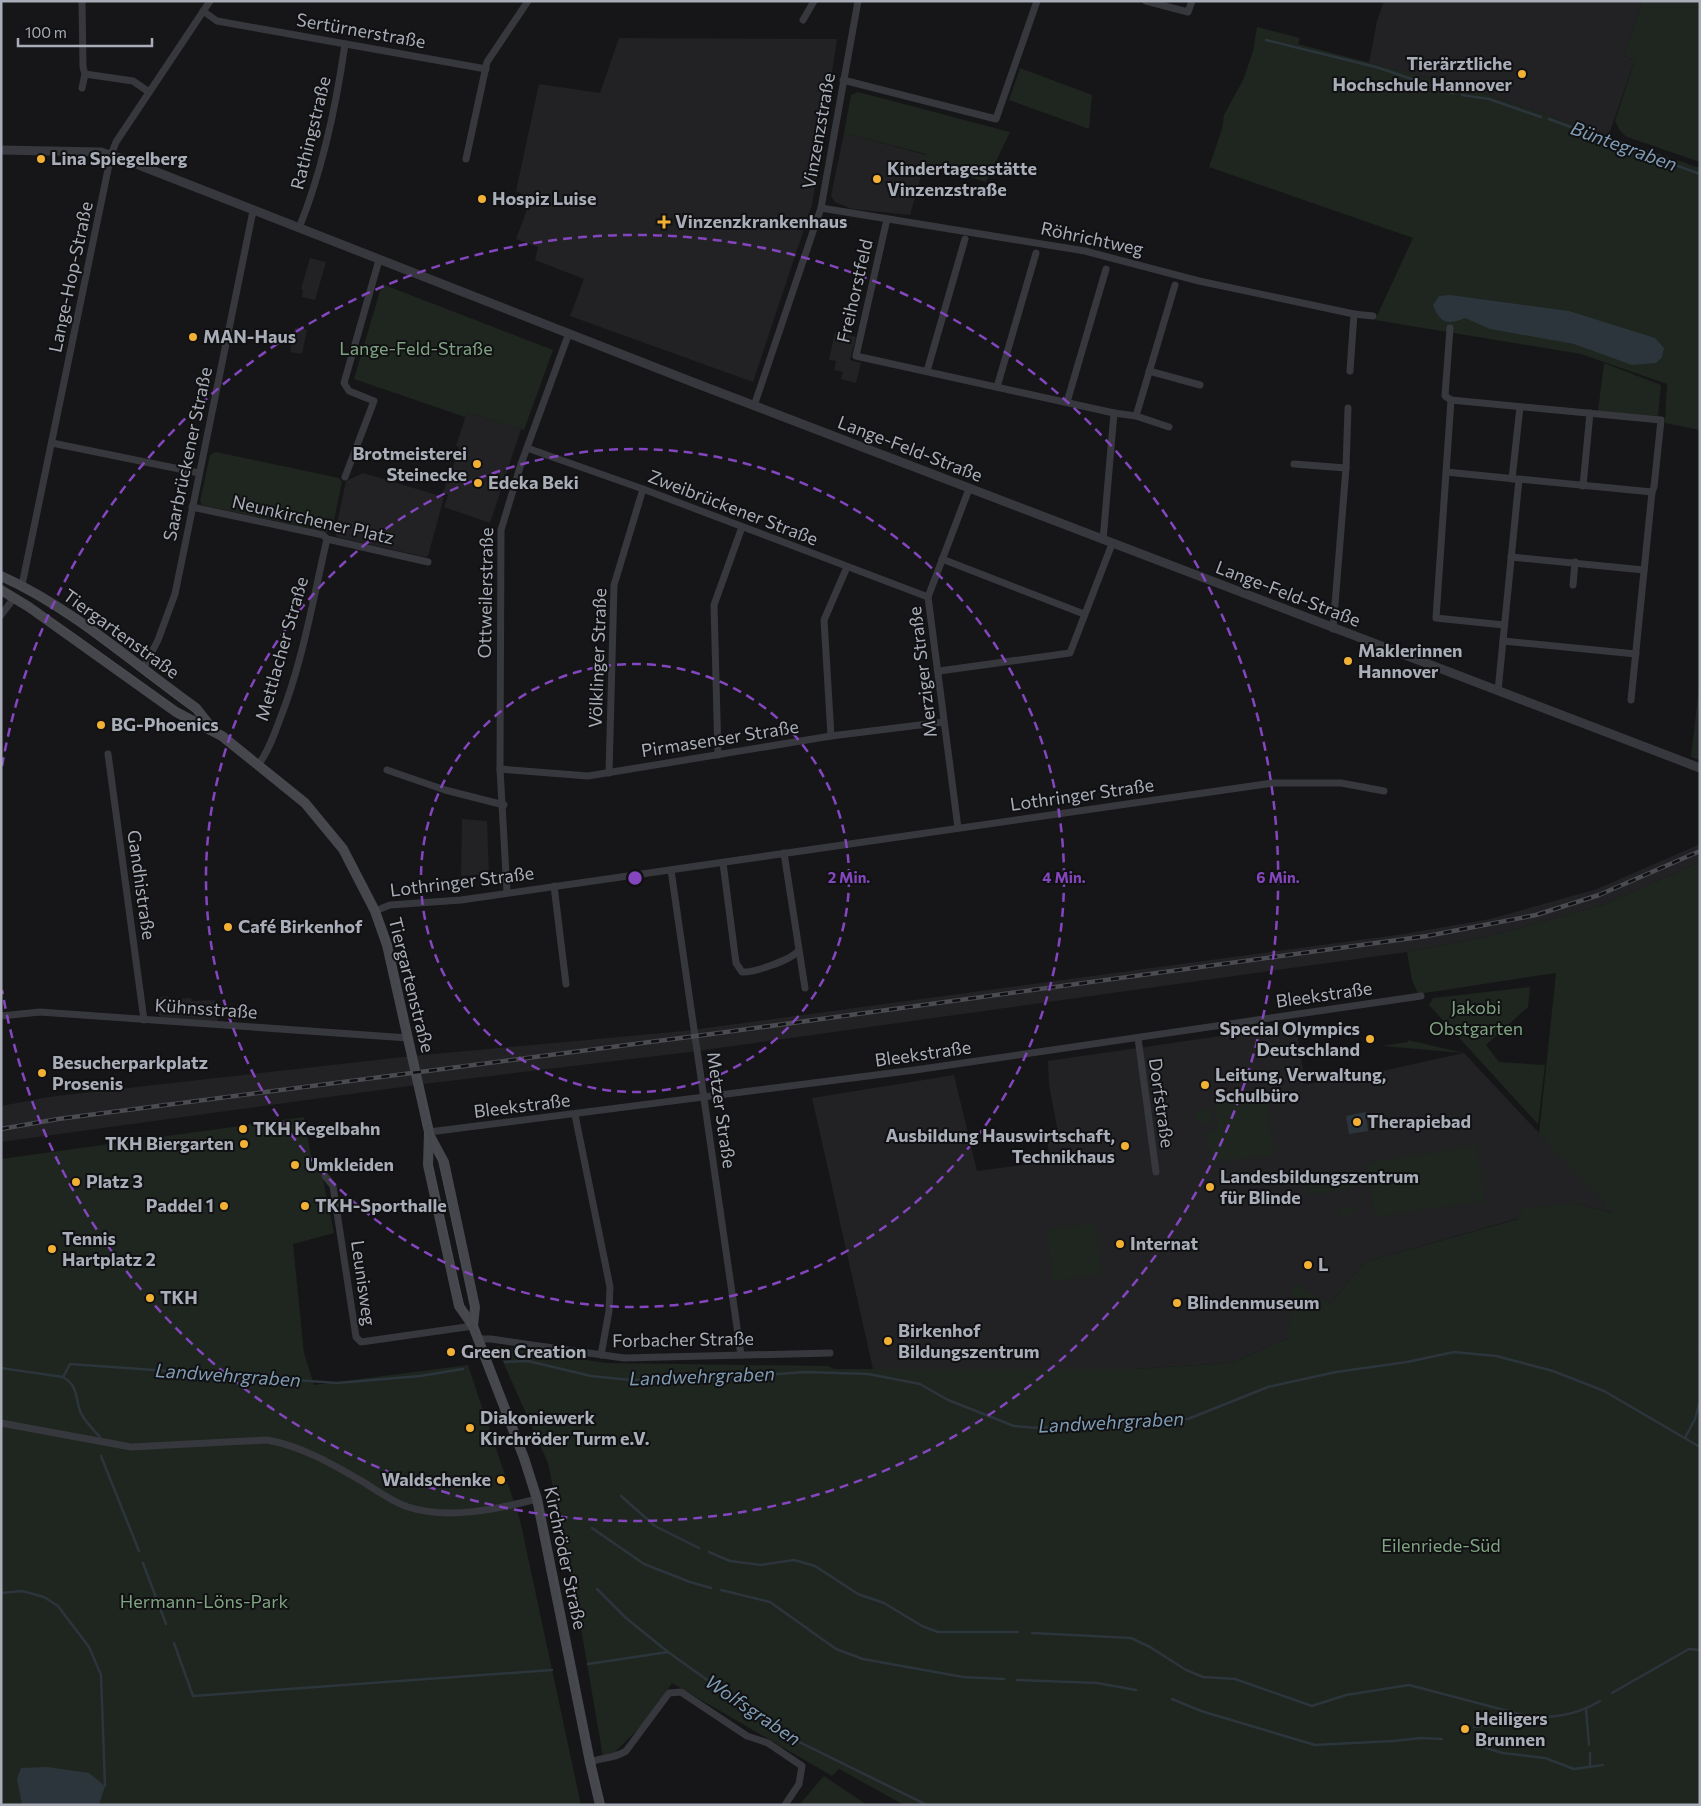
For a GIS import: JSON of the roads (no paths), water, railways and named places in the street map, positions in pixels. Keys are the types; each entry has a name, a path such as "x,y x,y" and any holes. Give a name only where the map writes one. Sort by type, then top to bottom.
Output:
{"main road":[{"name":"Tiergartenstraße","path":"1,576 22,585 196,708 213,729 286,786 322,821 343,850 375,911 386,945 429,1132 444,1162 475,1307 473,1326"},
{"path":"14,598 22,585"},
{"name":"Tiergartenstraße","path":"1,590 159,700 187,718 213,729"},
{"name":"Tiergartenstraße","path":"429,1132 428,1164 459,1306 473,1326"},
{"name":"Kirchröder Straße","path":"473,1326 524,1458 537,1499 600,1805"}],"street":[{"path":"82,1 83,66 85,74 82,88"},
{"name":"Lange-Hop-Straße","path":"22,585 111,155 116,142 148,92 210,1"},
{"path":"466,159 487,62 528,1"},
{"path":"803,20 814,1"},
{"name":"Vinzenzstraße","path":"754,406 821,208 858,1"},
{"path":"843,80 996,119 1037,1"},
{"path":"1146,1 1188,12 1192,1"},
{"name":"Sertürnerstraße","path":"203,11 218,21 486,69"},
{"name":"Rathingstraße","path":"299,228 319,172 337,103 345,44"},
{"path":"85,74 133,82 148,92"},
{"name":"Lange-Feld-Straße","path":"1,150 101,152 111,155 969,489 1700,768"},
{"name":"Röhrichtweg","path":"821,208 1020,239 1093,253 1217,285 1354,314 1373,316"},
{"name":"Saarbrückener Straße","path":"142,669 158,640 175,594 253,211"},
{"name":"Freihorstfeld","path":"886,219 856,356 1114,413 1136,416 1169,427"},
{"path":"927,371 965,239"},
{"path":"997,387 1036,253"},
{"path":"345,476 374,401 349,391 344,383 379,260"},
{"path":"1067,402 1106,269"},
{"path":"1136,416 1175,285"},
{"path":"1350,371 1354,314"},
{"path":"1450,328 1445,396 1451,400 1661,420 1631,700"},
{"name":"Ottweilerstraße","path":"507,892 504,805 500,769 501,530 527,448 569,333"},
{"path":"1149,371 1200,385"},
{"path":"1451,400 1436,618 1504,626"},
{"path":"1498,691 1511,557 1520,407"},
{"path":"1333,629 1346,468 1348,408"},
{"path":"939,671 1070,653 1107,542 1114,413"},
{"path":"1582,486 1590,413"},
{"path":"52,443 199,473"},
{"name":"Zweibrückener Straße","path":"527,448 643,489 928,597"},
{"path":"1294,464 1346,468"},
{"path":"1446,472 1652,492"},
{"name":"Völklinger Straße","path":"609,773 614,585 643,489"},
{"name":"Merziger Straße","path":"958,828 928,597 969,489"},
{"name":"Neunkirchener Platz","path":"192,507 323,535 327,539 428,562"},
{"path":"718,755 714,605 742,527"},
{"name":"Mettlacher Straße","path":"259,764 267,754 288,700 305,638 327,539"},
{"path":"1511,557 1644,570"},
{"path":"942,559 1084,614"},
{"path":"1573,585 1575,562"},
{"path":"831,736 824,620 847,566"},
{"path":"1,615 14,598"},
{"path":"1503,641 1636,654"},
{"name":"Pirmasenser Straße","path":"500,769 588,776 831,736 944,722"},
{"name":"Gandhistraße","path":"108,754 144,1020"},
{"path":"387,770 436,787 504,805"},
{"name":"Lothringer Straße","path":"375,911 390,905 461,900 1272,783 1341,783 1384,791"},
{"path":"784,853 805,988"},
{"path":"723,863 736,963 742,972 748,972 794,956 798,951"},
{"name":"Metzer Straße","path":"671,870 741,1355"},
{"name":"Lothringer Straße","path":"554,886 566,984"},
{"name":"Bleekstraße","path":"429,1132 704,1098 1138,1038 1421,996"},
{"name":"Kühnsstraße","path":"1,1016 40,1012 408,1038"},
{"name":"Dorfstraße","path":"1138,1038 1156,1172"},
{"path":"575,1114 610,1287 609,1311 601,1355"},
{"name":"Leunisweg","path":"326,1176 333,1186 356,1338 360,1342 473,1326"},
{"name":"Forbacher Straße","path":"477,1339 491,1339 624,1358 830,1352"},
{"path":"1,1423 131,1447 267,1440 280,1442 325,1461 392,1500 426,1511 443,1513 467,1511 537,1499"},
{"path":"590,1762 616,1758 626,1751 669,1692 681,1692 747,1736 768,1743 802,1766 799,1784 785,1805"}],"waterway":[{"name":"Büntegraben","path":"1266,40 1376,67 1453,93"},
{"name":"Büntegraben","path":"1462,95 1489,99 1541,117"},
{"name":"Büntegraben","path":"1549,119 1700,174"},
{"path":"1700,1343 1700,1348"},
{"name":"Landwehrgraben","path":"505,1362 528,1361 591,1376 631,1380 687,1380 806,1372 868,1374 920,1384 948,1400 1014,1426 1040,1428 1188,1419 1268,1387 1336,1372 1407,1362 1454,1352 1496,1356 1553,1371 1604,1391 1700,1447"},
{"name":"Landwehrgraben","path":"1,1368 63,1377 70,1364 337,1383 420,1376 463,1369"},
{"path":"63,1377 74,1388 80,1411 84,1418 100,1437"},
{"path":"1685,1438 1695,1419 1700,1401"},
{"path":"101,1456 139,1551"},
{"path":"621,1496 655,1526 699,1548"},
{"path":"592,1528 644,1564 711,1588"},
{"path":"709,1552 730,1561 761,1565 794,1560 815,1566 858,1594 884,1603 922,1626 938,1632 1018,1632"},
{"path":"143,1563 166,1624"},
{"name":"Wolfsgraben","path":"597,1589 626,1618 668,1652 783,1734 927,1805"},
{"path":"721,1590 770,1602 836,1649 863,1659 963,1677 1004,1679"},
{"path":"1,1593 22,1591 44,1597 58,1606 89,1647 101,1675 105,1786"},
{"path":"1032,1633 1131,1638 1150,1647 1186,1670 1203,1677 1235,1679 1312,1706 1346,1695 1409,1685 1531,1717"},
{"path":"174,1643 193,1696 552,1670"},
{"path":"1612,1693 1689,1649 1700,1650"},
{"path":"588,1664 668,1652"},
{"path":"1017,1680 1097,1683 1136,1690"},
{"path":"1172,1699 1201,1711 1315,1745 1421,1738 1442,1739"},
{"path":"1540,1717 1571,1713 1600,1701"},
{"path":"1586,1709 1589,1745"},
{"path":"1474,1727 1511,1722 1518,1715"},
{"path":"1486,1748 1503,1753 1545,1758 1574,1769 1603,1765"},
{"path":"1590,1753 1590,1767"}],"tram line":[{"path":"1,579 36,597 82,628 282,779 333,833 370,894 389,941 474,1318 541,1504 589,1744 604,1805"},
{"path":"3,588 76,635 178,709"},
{"path":"422,1119 469,1326"}],"railway":[{"path":"1,1129 58,1119 719,1033 1427,936 1536,915 1599,895 1700,851"}],"place":[{"name":"Tierärztliche Hochschule Hannover","path":"1522,74"},
{"name":"Lina Spiegelberg","path":"41,159"},
{"name":"Kindertagesstätte Vinzenzstraße","path":"877,179"},
{"name":"Hospiz Luise","path":"482,199"},
{"name":"Vinzenzkrankenhaus","path":"664,222"},
{"name":"MAN-Haus","path":"193,337"},
{"name":"Brotmeisterei Steinecke","path":"477,464"},
{"name":"Edeka Beki","path":"478,483"},
{"name":"Maklerinnen Hannover","path":"1348,661"},
{"name":"BG-Phoenics","path":"101,725"},
{"name":"Café Birkenhof","path":"228,927"},
{"name":"Special Olympics Deutschland","path":"1370,1039"},
{"name":"Besucherparkplatz Prosenis","path":"42,1073"},
{"name":"Leitung, Verwaltung, Schulbüro","path":"1205,1085"},
{"name":"Therapiebad","path":"1357,1122"},
{"name":"TKH Kegelbahn","path":"243,1129"},
{"name":"TKH Biergarten","path":"244,1144"},
{"name":"Ausbildung Hauswirtschaft, Technikhaus","path":"1125,1146"},
{"name":"Umkleiden","path":"295,1165"},
{"name":"Platz 3","path":"76,1182"},
{"name":"Landesbildungszentrum für Blinde","path":"1210,1187"},
{"name":"Paddel 1","path":"224,1206"},
{"name":"TKH-Sporthalle","path":"305,1206"},
{"name":"Internat","path":"1120,1244"},
{"name":"Tennis Hartplatz 2","path":"52,1249"},
{"name":"L","path":"1308,1265"},
{"name":"TKH","path":"150,1298"},
{"name":"Blindenmuseum","path":"1177,1303"},
{"name":"Birkenhof Bildungszentrum","path":"888,1341"},
{"name":"Green Creation","path":"451,1352"},
{"name":"Diakoniewerk Kirchröder Turm e.V.","path":"470,1428"},
{"name":"Waldschenke","path":"501,1480"},
{"name":"Heiligers Brunnen","path":"1465,1729"}],"park label":[{"name":"Jakobi Obstgarten","path":"1476,1018"},
{"name":"Eilenriede-Süd","path":"1441,1546"},
{"name":"Hermann-Löns-Park","path":"204,1602"}]}
